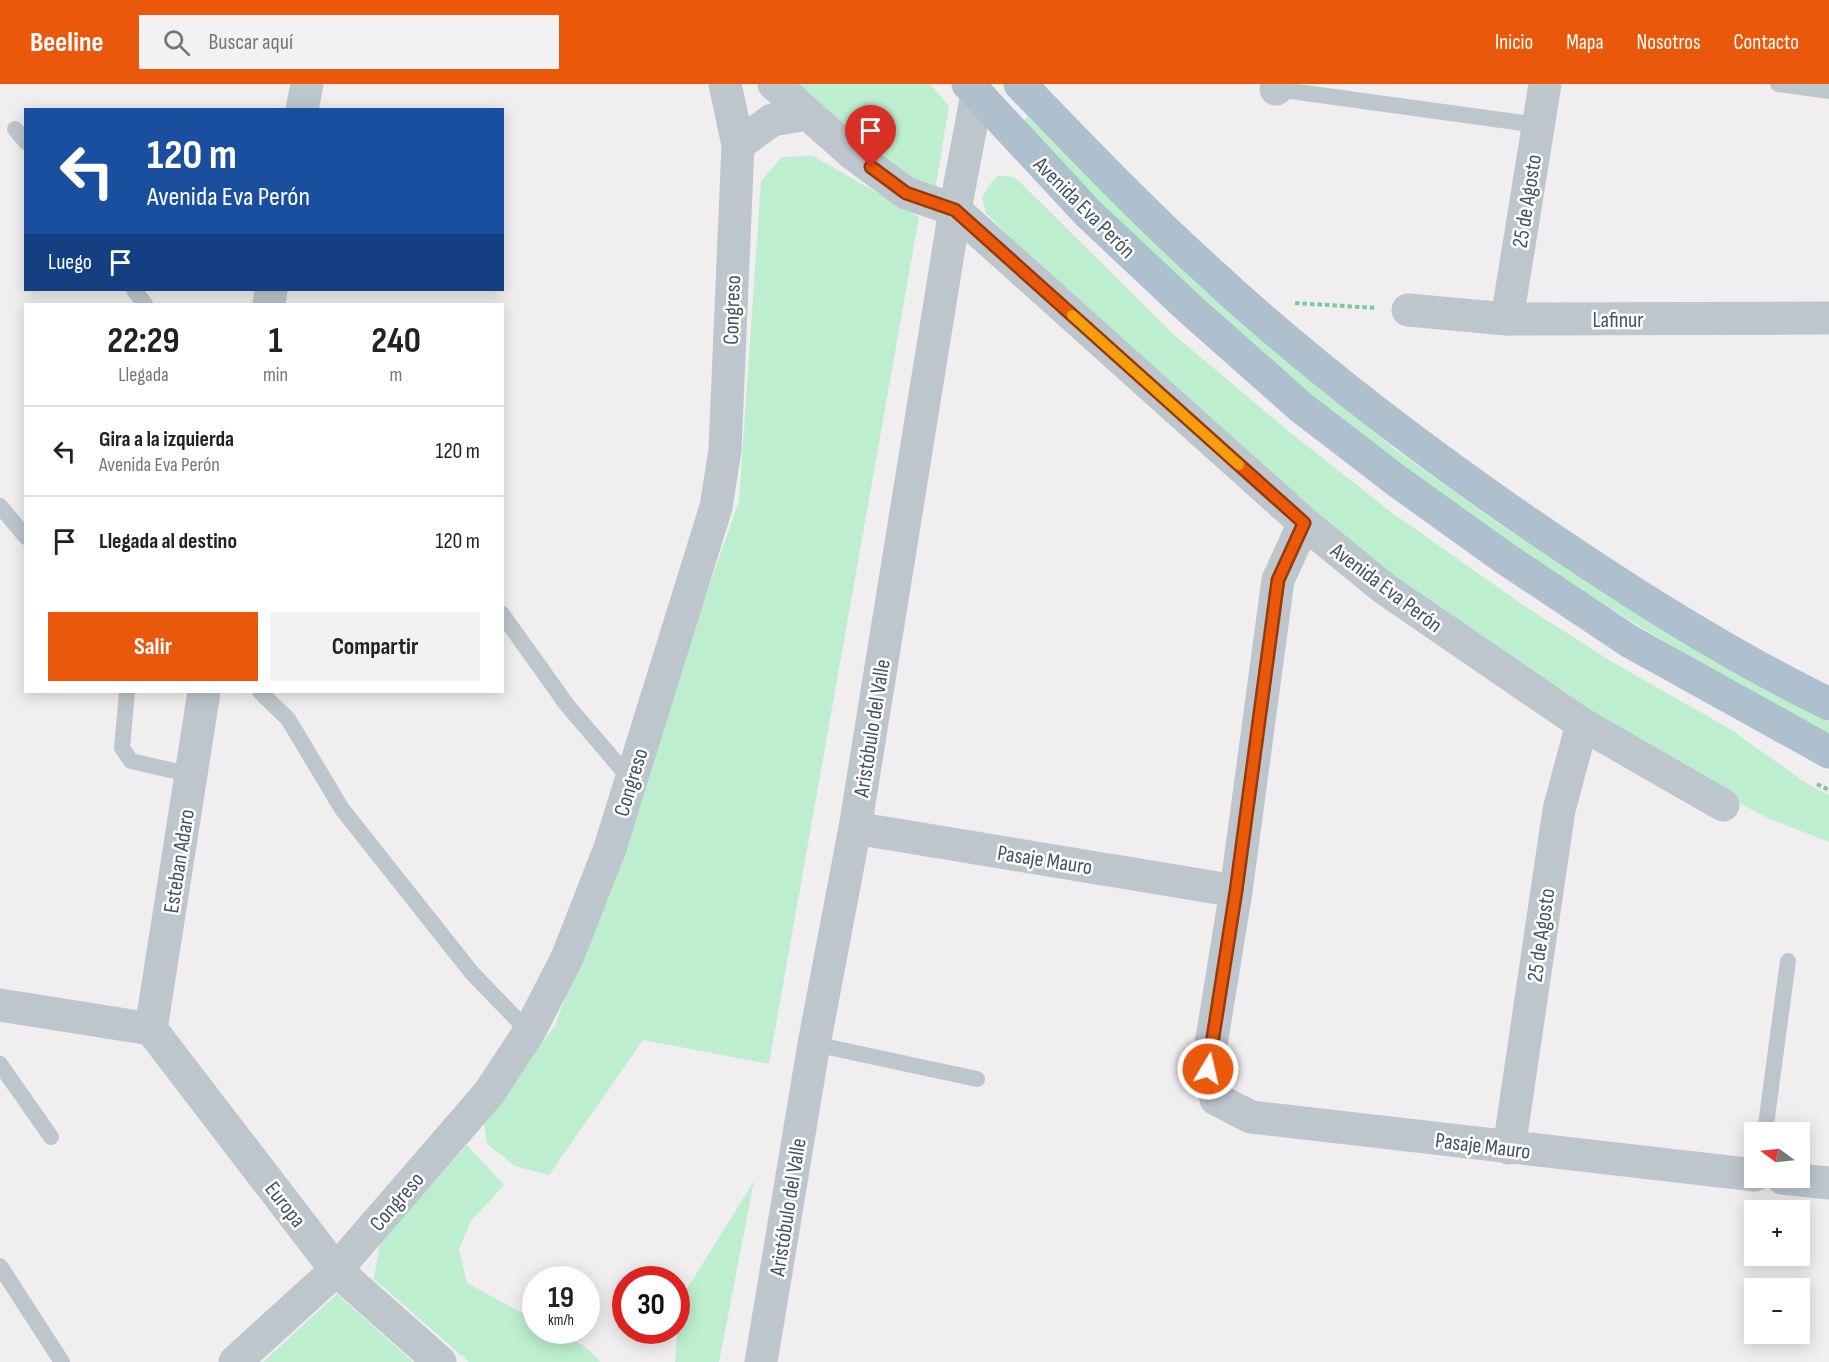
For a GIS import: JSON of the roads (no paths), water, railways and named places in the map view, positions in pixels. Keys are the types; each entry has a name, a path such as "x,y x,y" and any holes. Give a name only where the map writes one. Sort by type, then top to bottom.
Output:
{"main road":[{"name":"Avenida Eva Perón","path":"1020,84 1206,270 1429,454 1579,558 1706,639 1829,704"},
{"name":"Avenida Eva Perón","path":"973,89 1088,213 1190,309 1302,408 1397,482 1503,557 1629,640 1829,752"}],"street":[{"path":"302,108 307,84"},
{"name":"Congreso","path":"235,1362 336,1270 489,1093 530,1032 567,958 610,848 716,507 725,450 738,145 725,84"},
{"name":"Avenida Eva Perón","path":"774,84 853,154 906,193 955,210 1304,523 1385,589 1582,724 1723,805"},
{"name":"25 de Agosto","path":"1507,319 1545,84"},
{"name":"Aristóbulo del Valle","path":"761,1362 814,1044 855,828 973,89"},
{"path":"738,145 772,120 807,114"},
{"name":"Lafinur","path":"1408,310 1507,319 1829,318"},
{"path":"1236,891 1278,580 1304,523"},
{"name":"Esteban Adaro","path":"152,1029 204,693"},
{"name":"25 de Agosto","path":"1509,1148 1559,810 1582,724"},
{"name":"Pasaje Mauro","path":"855,828 1236,891 1208,1069 1216,1099 1251,1117 1744,1173"},
{"path":"0,1005 152,1029"},
{"name":"Europa","path":"152,1029 336,1270 440,1362"},
{"path":"1810,1181 1829,1183"}],"lane":[{"path":"1778,84 1829,91"},
{"path":"1276,87 1538,125"},
{"path":"135,291 144,303"},
{"path":"0,506 24,535"},
{"path":"504,617 567,705 631,780"},
{"path":"127,693 122,747 131,760 192,775"},
{"path":"261,693 288,719 349,818 472,973 530,1032"},
{"path":"1766,1122 1788,961"},
{"path":"814,1044 977,1079"},
{"path":"0,1064 51,1137"},
{"path":"0,1266 63,1362"}]}
